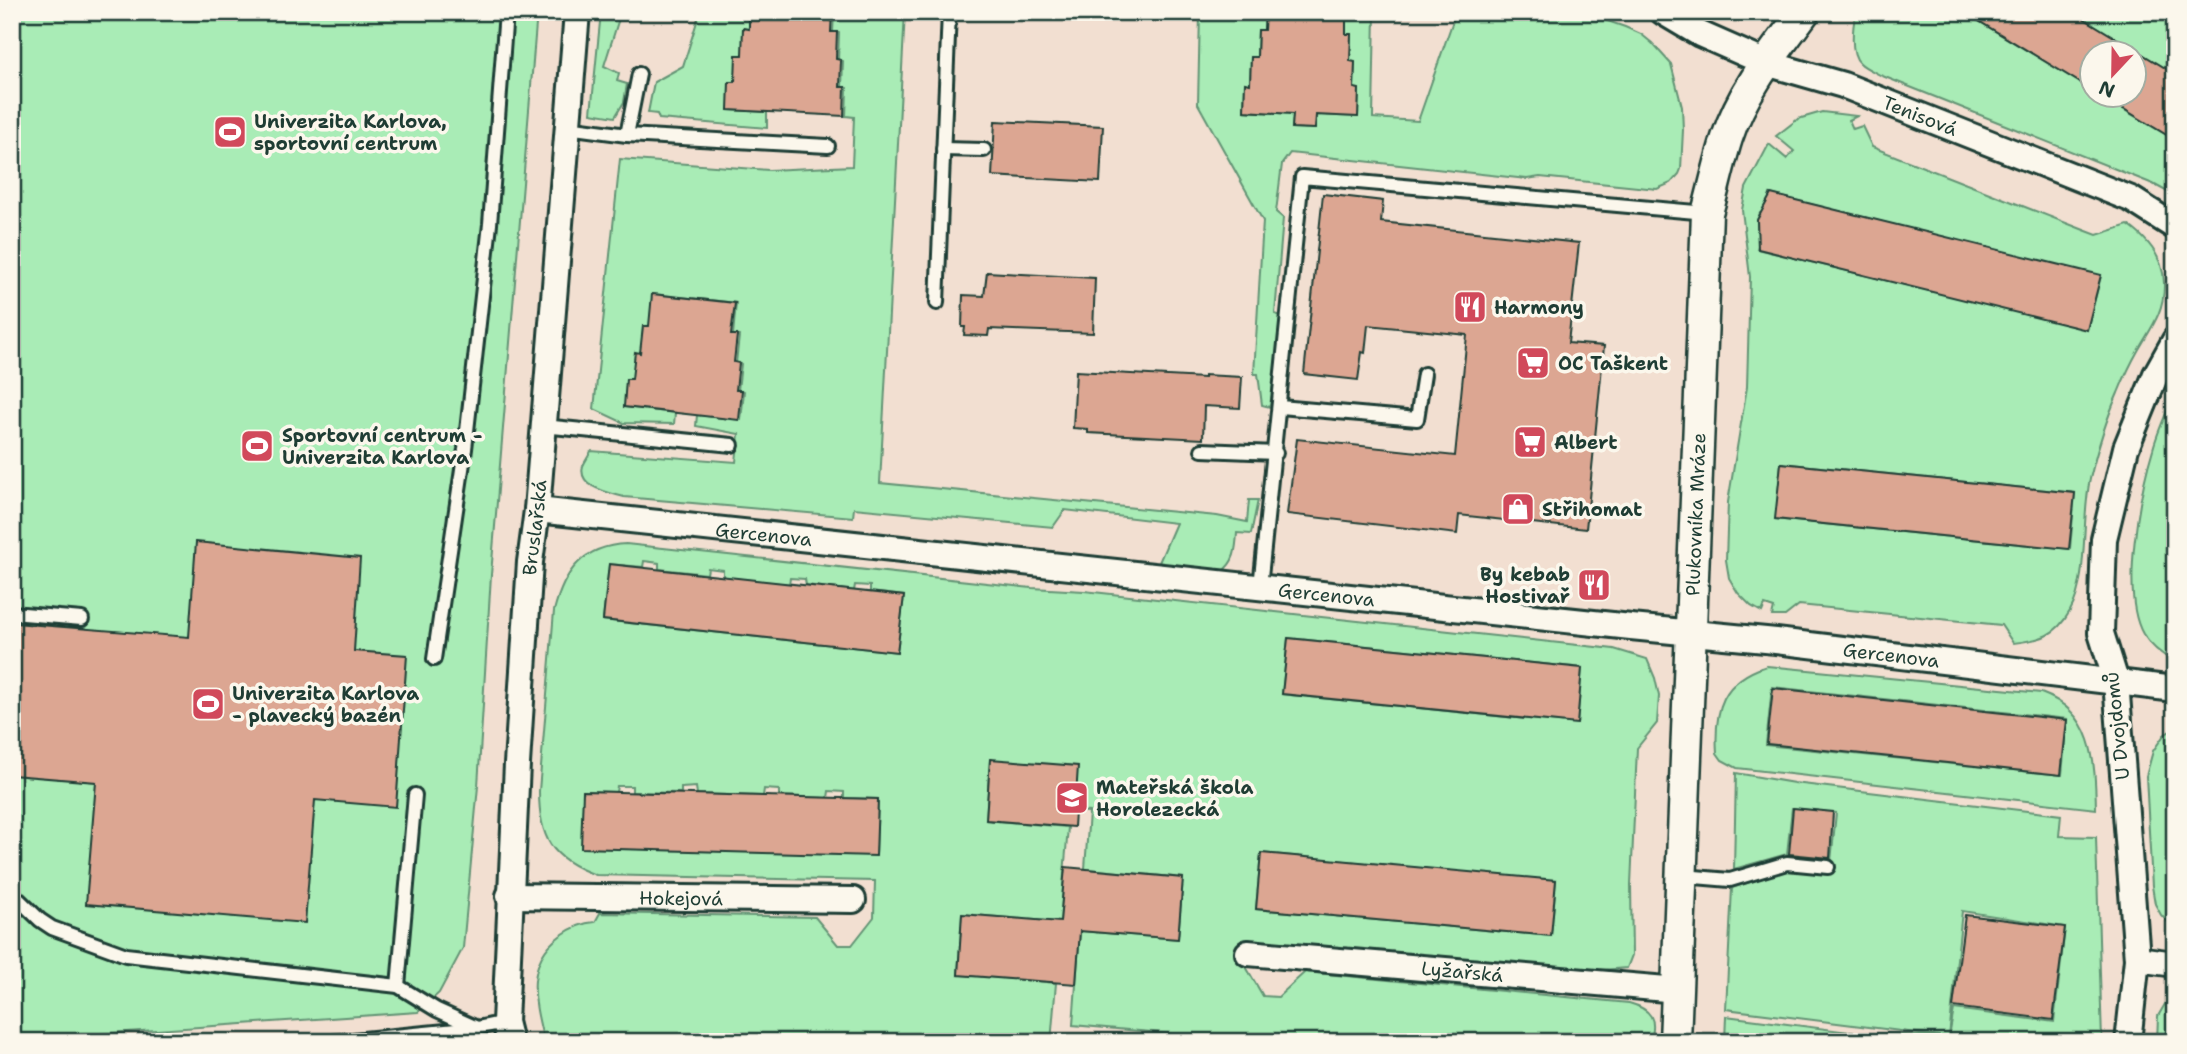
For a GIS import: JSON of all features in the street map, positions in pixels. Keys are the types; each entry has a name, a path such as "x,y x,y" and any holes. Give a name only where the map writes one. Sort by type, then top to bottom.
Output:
{"street":[{"name":"Bruslařská","path":"507,1032 509,896 530,562 537,510 577,12"},
{"name":"Tenisová","path":"1663,12 1700,34 1766,63 1843,85 2131,199 2175,227"},
{"name":"Plukovníka Mráze","path":"1675,1042 1707,213 1727,137 1741,106 1766,63 1804,12"},
{"name":"U Dvojdomů","path":"2128,1042 2137,959 2116,681 2101,633 2104,539 2126,448 2156,374 2175,340"},
{"name":"Gercenova","path":"537,510 1776,641 2175,689"},
{"name":"Hokejová","path":"509,896 853,900"},
{"name":"Lyžařská","path":"1248,953 1678,990"},
{"path":"2137,959 2175,964"}],"lane":[{"path":"434,659 465,449 490,224 506,12"},
{"path":"937,303 948,12"},
{"path":"627,135 639,74"},
{"path":"567,127 627,135 828,146"},
{"path":"943,149 984,150"},
{"path":"1260,587 1303,177 1707,213"},
{"path":"1280,407 1417,419 1424,374"},
{"path":"543,426 732,446"},
{"path":"1202,450 1276,453"},
{"path":"12,613 82,620"},
{"path":"398,986 415,795"},
{"path":"1683,876 1730,880 1787,863 1828,867"},
{"path":"12,893 52,928 126,955 398,986 437,1010 477,1028"},
{"path":"332,1042 477,1028 507,1032"}],"green space":[{"name":"Sportovní centrum - Univerzita Karlova","path":"12,12 537,12 491,575 478,786 463,948 439,993 418,1012 12,1040"},
{"path":"601,12 621,12 604,66 619,73 617,81 627,84 624,102 615,117 591,113"},
{"path":"700,12 751,12 751,29 745,29 744,55 737,82 732,82 730,110 767,112 767,128 659,119 657,114 648,113 654,82 683,66"},
{"path":"834,12 905,12 880,483 1217,516 1247,522 1249,500 1258,500 1251,534 1237,533 1232,560 1221,572 1157,567 1176,523 1065,510 1053,527 854,508 853,517 624,497 596,488 585,480 583,466 591,451 736,462 739,434 696,426 697,415 741,420 744,391 738,390 741,364 736,363 739,336 733,335 736,303 654,294 651,327 642,353 637,353 634,380 628,379 626,407 675,413 674,424 624,423 594,409 620,159 769,170 852,166 854,117 846,116 847,88 842,87 843,61 838,60 839,33 833,32"},
{"path":"1200,12 1265,12 1264,30 1258,30 1257,57 1251,57 1250,84 1245,84 1244,111 1293,114 1292,128 1315,129 1316,115 1358,117 1359,89 1354,88 1355,62 1350,61 1351,35 1346,34 1346,12 1375,12 1373,118 1418,121 1456,12 1582,12 1641,34 1671,64 1682,107 1681,169 1671,183 1657,189 1540,177 1527,179 1290,153 1282,164 1276,212 1283,218 1275,314 1282,316 1270,407 1262,405 1258,374 1254,374 1263,221 1198,104"},
{"path":"1856,12 1964,12 2078,81 2078,108 2121,108 2175,140 2175,196 2153,184 1880,75 1860,63 1854,53"},
{"path":"2073,12 2175,12 2175,74 2148,58 2148,38 2116,38"},
{"path":"1822,112 1857,116 1849,120 1853,129 1862,126 1872,147 2097,235 2128,225 2143,237 2159,259 2164,276 2162,304 2130,365 2114,403 2090,479 2080,582 2076,597 2065,619 2047,635 2013,643 2001,625 1799,605 1785,616 1772,616 1774,608 1765,605 1762,612 1751,606 1738,593 1729,578 1726,560 1728,502 1747,387 1750,277 1742,210 1746,188 1769,144 1787,159 1794,151 1776,136 1798,119","holes":["1770,194 2101,276 2087,329 1757,249 1763,229 1757,227 1757,220 1760,213 1767,214","1781,463 2075,493 2070,549 1776,519"]},
{"path":"2175,393 2175,662 2157,650 2143,634 2136,616 2133,569 2138,516 2148,468 2157,435"},
{"path":"626,544 1032,588 1084,591 1614,649 1647,659 1659,696 1657,723 1637,748 1631,885 1632,955 1627,968 1589,971 1249,940 1245,965 1263,996 1278,997 1305,972 1629,1003 1643,1008 1651,1016 1653,1027 1650,1042 1183,1042 1183,1035 1073,1025 1080,931 1178,939 1183,878 1085,869 1089,812 1075,811 990,760 986,820 1068,827 1060,922 962,914 958,974 1056,983 1051,1042 863,1042 862,1038 847,1039 846,1042 797,1042 797,1039 782,1039 781,1042 715,1042 714,1039 699,1039 699,1042 650,1042 649,1039 634,1042 544,1042 535,999 536,971 541,959 548,947 560,936 576,926 595,922 600,913 815,917 838,945 852,945 874,917 875,881 596,875 568,862 551,845 542,822 539,791 554,611 563,584 578,563 598,550","holes":["644,561 659,563 659,569 707,574 708,568 723,570 723,577 789,584 790,578 805,579 806,585 854,591 855,585 870,586 870,592 904,596 897,652 603,620 609,564 643,567","1288,638 1582,668 1577,724 1282,694","617,786 632,786 632,792 681,793 681,788 696,787 697,794 763,796 764,789 779,790 779,796 828,798 829,791 844,792 844,798 878,799 876,855 583,791 616,792","1261,853 1556,881 1551,936 1256,909"]},
{"path":"1767,666 2041,693 2059,701 2072,712 2081,725 2092,756 2096,809 1737,768 1722,760 1717,753 1717,723 1724,698 1740,679","holes":["1772,687 2067,719 2062,775 1766,745"]},
{"path":"2175,728 2175,930 2155,904 2146,776 2153,751 2164,735"},
{"path":"1736,773 1794,783 2061,815 2059,836 2096,837 2102,1042 1869,1042 1870,1034 1940,1036 1726,1009 1732,888 1786,870 1830,871 1836,813 1792,808 1787,854 1734,869","holes":["1962,911 2065,927 2054,1022 1954,1009 1949,1037"]},
{"path":"2165,1004 2175,1006 2175,1042 2157,1042 2158,1016"},
{"path":"1726,1016 1865,1034 1864,1042 1725,1042"}],"building":[{"path":"749,12 832,12 831,32 837,32 836,59 841,60 840,87 845,87 844,116 728,110 729,82 735,82 736,55 742,55 743,28 749,29"},
{"path":"1265,12 1346,12 1346,34 1351,34 1350,61 1355,62 1354,88 1359,89 1358,117 1316,115 1315,129 1292,128 1293,114 1244,111 1245,83 1250,84 1251,57 1257,57 1258,30 1264,30"},
{"path":"1964,12 2073,12 2116,38 2078,38 2078,81"},
{"path":"2148,58 2175,74 2175,140 2122,108 2148,108"},
{"path":"995,121 1103,126 1100,182 992,176"},
{"name":"OC Taškent","path":"1323,194 1383,201 1381,222 1579,243 1568,343 1604,346 1586,529 1459,515 1457,534 1287,514 1297,439 1455,456 1467,335 1368,325 1358,380 1304,374"},
{"path":"1771,194 2101,275 2087,330 1758,249 1757,220"},
{"path":"987,272 1095,278 1093,333 989,329 988,336 964,335 963,295 984,296"},
{"path":"652,294 735,303 731,335 737,335 734,362 739,363 736,390 742,390 739,420 624,407 626,379 632,379 635,352 640,353 643,326 649,326"},
{"path":"1076,371 1204,378 1204,375 1242,377 1240,408 1204,406 1203,439 1088,433 1088,429 1073,428"},
{"path":"1781,463 2075,493 2069,549 1775,519"},
{"name":"Univerzita Karlova - plavecký bazén","path":"196,542 360,558 354,651 407,655 396,807 315,800 305,923 86,904 96,782 12,775 14,623 189,637"},
{"path":"609,564 904,596 897,652 603,620"},
{"path":"1288,638 1582,668 1577,724 1282,694"},
{"path":"1773,688 2067,720 2061,775 1767,744"},
{"path":"990,759 1078,766 1074,827 986,820"},
{"path":"583,791 878,799 876,856 581,848"},
{"path":"1793,808 1833,812 1830,858 1789,854"},
{"path":"1261,853 1556,880 1551,936 1256,909"},
{"path":"1065,867 1183,878 1178,939 1080,931 1076,984 958,975 962,914 1060,922"},
{"path":"1965,915 2065,927 2053,1020 1953,1007"}],"place":[{"name":"Univerzita Karlova, sportovní centrum","path":"230,132"},
{"name":"Harmony","path":"1470,307"},
{"name":"OC Taškent","path":"1533,363"},
{"name":"Albert","path":"1530,442"},
{"name":"Sportovní centrum - Univerzita Karlova","path":"257,446"},
{"name":"Střihomat","path":"1518,509"},
{"name":"By kebab Hostivař","path":"1594,585"},
{"name":"Univerzita Karlova - plavecký bazén","path":"208,704"},
{"name":"Mateřská škola Horolezecká","path":"1072,798"}]}
